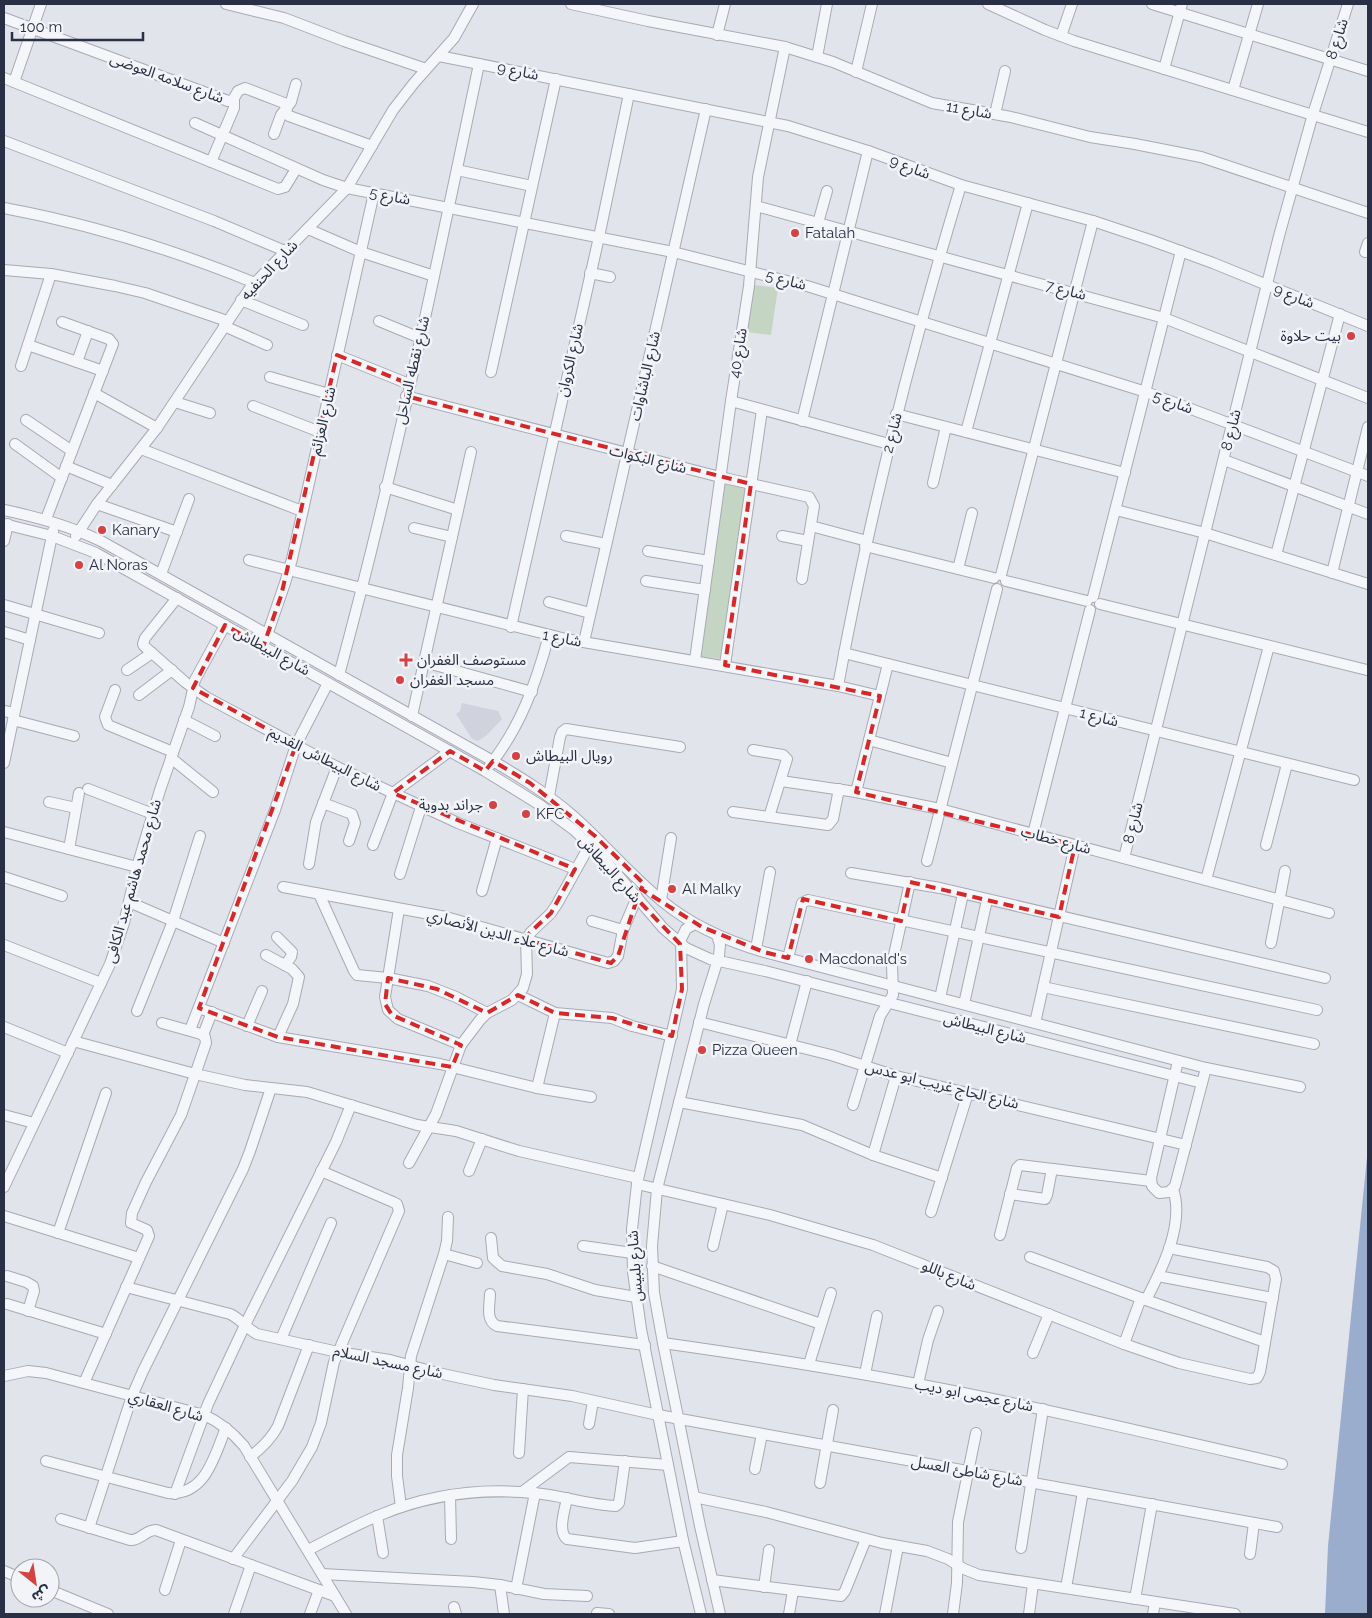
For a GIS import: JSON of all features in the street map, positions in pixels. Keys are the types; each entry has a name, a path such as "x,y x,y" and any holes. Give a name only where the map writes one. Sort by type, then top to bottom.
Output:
{"street":[{"path":"14,82 41,4"},
{"path":"226,4 284,18 426,69"},
{"name":"شارع الحنفيه","path":"72,542 97,504 157,428 241,300 285,251 347,188 393,110 454,38 473,4"},
{"name":"شارع 11","path":"571,4 785,48 817,57 932,103 1033,122 1090,138 1135,144 1201,157 1368,213"},
{"path":"717,34 725,4"},
{"path":"817,57 827,4"},
{"path":"856,72 872,4"},
{"path":"988,4 1005,8 1061,36 1368,132"},
{"path":"1061,36 1072,4"},
{"path":"1152,4 1181,8 1249,34 1368,71"},
{"path":"1233,90 1258,4"},
{"name":"شارع 8","path":"1124,858 1292,188 1348,4"},
{"path":"1164,69 1181,8"},
{"name":"شارع سلامه العوضى","path":"4,18 228,101 234,99 238,90 245,88 283,102 289,116 372,146"},
{"name":"شارع 40","path":"695,660 751,271 758,177 768,120 785,48"},
{"name":"شارع 9","path":"439,56 768,120 868,151 961,184 1093,221 1181,251 1368,326"},
{"name":"شارع نقطه الساحل","path":"339,675 362,589 420,338 479,64"},
{"path":"995,114 1005,71"},
{"path":"4,78 278,189 285,187 296,169"},
{"path":"491,372 556,78"},
{"path":"274,134 280,117 291,102 296,84"},
{"name":"شارع الكروان","path":"511,626 599,237 629,94"},
{"path":"211,162 234,108 234,99"},
{"name":"شارع الباشاوات","path":"584,642 706,109"},
{"name":"شارع 5","path":"195,123 296,169 347,188 674,252 833,294 1146,392 1368,476"},
{"path":"4,141 214,221 285,251"},
{"path":"802,421 868,151"},
{"path":"457,170 532,186"},
{"name":"شارع 2","path":"838,686 866,544 896,414 920,322 961,184"},
{"path":"818,223 827,190"},
{"name":"شارع العزائم","path":"263,647 289,570 374,194"},
{"path":"966,432 1028,203"},
{"name":"شارع 7","path":"756,206 1164,318 1368,398"},
{"path":"4,208 59,219 128,238 213,266 255,283"},
{"path":"927,861 998,589 993,585 1000,578 1093,221"},
{"path":"308,229 361,252 434,276"},
{"path":"1033,834 1181,251"},
{"path":"4,270 51,274 145,293 225,324 268,345"},
{"path":"590,273 610,277"},
{"path":"21,366 51,274"},
{"path":"241,300 303,325"},
{"path":"1276,555 1340,314"},
{"path":"379,321 420,338"},
{"path":"4,763 52,536 51,521 62,478 113,342 62,322"},
{"path":"77,362 88,332"},
{"path":"28,345 103,371"},
{"path":"338,355 409,384"},
{"path":"270,377 329,394"},
{"path":"94,393 157,428"},
{"name":"شارع البكوات","path":"406,396 627,454 809,497 814,506 802,579"},
{"path":"175,402 210,413"},
{"path":"731,402 889,444"},
{"path":"253,406 320,432"},
{"path":"725,665 762,410"},
{"path":"896,414 1125,472"},
{"path":"26,420 72,451"},
{"path":"933,483 946,427"},
{"path":"1332,573 1368,427"},
{"path":"15,444 62,478"},
{"path":"142,448 302,511"},
{"path":"412,716 472,452"},
{"path":"1224,460 1368,514"},
{"path":"66,466 112,485"},
{"path":"385,487 458,510"},
{"path":"161,574 188,499"},
{"path":"97,504 176,532"},
{"name":"شارع البيطاش","path":"4,510 51,521 101,541 493,761 549,796 592,840 661,900 695,924 717,935 788,958 1178,1061 1300,1087"},
{"path":"1116,510 1206,533 1368,584"},
{"path":"958,569 972,513"},
{"path":"4,541 6,524"},
{"name":"شارع البيطاش","path":"6,524 72,542 101,556 450,751 540,804 592,840 663,928 680,944 698,955 1202,1083"},
{"path":"811,526 866,544 958,569 1367,670"},
{"path":"414,528 452,537"},
{"path":"566,536 606,544"},
{"path":"782,536 808,541"},
{"path":"648,551 709,561"},
{"name":"شارع 1","path":"249,560 549,636 725,665 838,686 880,696"},
{"path":"646,581 705,590"},
{"path":"127,670 152,653 144,646 143,641 177,598"},
{"path":"549,602 590,613"},
{"path":"4,605 99,633"},
{"name":"شارع محمد هاشم عبد الكافى","path":"5,1182 68,1053 118,944 137,867 189,707 193,688 202,664 225,625"},
{"path":"4,632 30,640"},
{"path":"485,771 519,719 532,692 549,636"},
{"path":"1206,880 1268,646"},
{"name":"شارع البيطاش القديم","path":"152,653 193,688 219,704 337,767 458,823 575,869"},
{"name":"شارع 1","path":"844,653 1354,780"},
{"path":"424,662 532,692"},
{"path":"856,792 888,664"},
{"path":"139,695 172,670"},
{"path":"190,1030 275,810 296,745 328,683"},
{"path":"116,690 105,718 108,725 172,755 213,792"},
{"path":"4,711 14,717 74,736"},
{"path":"184,720 215,736"},
{"path":"549,796 560,737 566,729 680,747"},
{"path":"869,740 952,763"},
{"path":"753,750 786,756 787,762 769,817"},
{"path":"373,845 393,793 450,751"},
{"path":"1266,845 1287,764"},
{"path":"309,864 312,836 322,803 337,767"},
{"name":"شارع خطاب","path":"781,781 856,792 940,810 1329,913"},
{"path":"733,812 828,825 833,819 839,789"},
{"path":"69,849 76,808 84,791 153,814"},
{"path":"48,802 76,808"},
{"path":"322,803 352,814 355,824 349,841"},
{"path":"400,874 421,807"},
{"path":"4,832 137,867"},
{"path":"137,1011 173,921 200,836"},
{"path":"482,891 497,838"},
{"path":"661,900 671,838"},
{"path":"409,1163 439,1107 461,1046 480,1020 518,995 523,988 527,974 526,940 531,932 554,908 592,840"},
{"path":"1035,1023 1075,845"},
{"path":"1271,943 1285,871"},
{"path":"756,949 770,872"},
{"path":"850,873 910,882 1325,978"},
{"path":"4,877 62,896"},
{"path":"853,1105 880,1016 893,995 892,964 910,882"},
{"name":"شارع علاء الدين الأنصاري","path":"283,887 446,917 608,963 614,962 618,956 623,930 637,897"},
{"path":"319,894 355,973 362,976 388,978 437,989 488,1013"},
{"path":"940,998 963,894"},
{"path":"788,958 802,902 806,900 1317,1010"},
{"path":"964,1004 987,900"},
{"path":"129,902 224,943"},
{"path":"399,909 385,1004 392,1015 461,1046"},
{"path":"592,921 623,930"},
{"path":"680,944 686,929 695,924"},
{"name":"شارع بلبيس","path":"717,935 720,945 717,961 699,1022 658,1189 652,1227 652,1266 654,1293 663,1342 720,1614"},
{"path":"277,937 292,952 285,966"},
{"name":"شارع بلبيس","path":"680,944 683,974 682,988 637,1181 632,1217 632,1253 636,1297 658,1415 683,1541 701,1614"},
{"path":"4,945 101,983"},
{"path":"266,955 296,972 299,982 289,1015 278,1037"},
{"path":"790,1045 807,982"},
{"path":"1043,987 1314,1044"},
{"path":"247,1026 262,991"},
{"path":"518,995 555,1013 612,1018 632,1026 672,1036"},
{"path":"198,1008 278,1037 452,1067 537,1088 591,1097"},
{"path":"84,1383 150,1234 147,1230 132,1224 130,1220 158,1157 179,1120 206,1043 203,1035 212,1012"},
{"path":"537,1088 555,1013"},
{"name":"شارع الحاج غريب ابو عدس","path":"699,1022 831,1055 896,1076 1186,1145"},
{"path":"162,1023 203,1035"},
{"path":"4,1026 68,1053"},
{"name":"شارع باللو","path":"73,1041 195,1074 245,1085 307,1092 428,1128 456,1131 519,1151 873,1245 1124,1344 1180,1363 1250,1379 1256,1378 1260,1372 1265,1342"},
{"path":"1178,1061 1151,1181 1155,1190 1159,1193 1169,1192 1176,1183 1206,1068"},
{"path":"873,1155 896,1076"},
{"path":"89,1528 132,1396 177,1300 243,1169 271,1088"},
{"path":"932,1212 968,1093"},
{"path":"58,1233 106,1094"},
{"path":"679,1102 802,1125 825,1133 873,1155 942,1178"},
{"path":"175,1494 204,1415 336,1142 351,1105"},
{"path":"4,1115 34,1123"},
{"path":"469,1171 482,1139"},
{"path":"1000,1235 1019,1166 1151,1181"},
{"path":"1010,1194 1045,1199 1052,1169"},
{"path":"233,1558 299,1470 312,1447 321,1423 332,1368 399,1211 397,1204 321,1171"},
{"path":"1124,1344 1144,1299 1158,1276 1169,1248 1178,1209 1173,1189"},
{"path":"713,1246 723,1204"},
{"path":"4,1216 139,1258"},
{"path":"401,1507 397,1476 397,1455 408,1388 409,1365 413,1347 444,1254 448,1217"},
{"path":"281,1339 331,1223"},
{"path":"491,1238 493,1258 502,1266 547,1274 595,1290 636,1297"},
{"path":"583,1246 632,1253"},
{"path":"1030,1257 1265,1342 1276,1275 1271,1268 1169,1248"},
{"path":"444,1254 477,1263"},
{"path":"652,1266 821,1324"},
{"path":"6,1276 33,1286 34,1291 28,1311"},
{"path":"1158,1276 1273,1298"},
{"name":"شارع مسجد السلام","path":"126,1287 236,1316 257,1334 338,1352 381,1358 447,1375 523,1390 564,1395 658,1415"},
{"path":"809,1364 831,1293"},
{"path":"490,1294 490,1320 497,1326 645,1345"},
{"path":"8,1304 106,1334"},
{"path":"918,1384 928,1340 938,1311"},
{"path":"1034,1353 1049,1314"},
{"path":"865,1374 877,1316"},
{"name":"شارع عجمى ابو ديب","path":"663,1342 809,1364 918,1384 1044,1410 1282,1464"},
{"path":"250,1457 262,1448 278,1426 309,1346"},
{"name":"شارع العقاري","path":"4,1376 20,1372 37,1371 204,1415 226,1428 244,1446 346,1614"},
{"path":"519,1453 523,1390"},
{"path":"589,1424 593,1401"},
{"path":"820,1482 833,1410"},
{"path":"1020,1548 1044,1410"},
{"name":"شارع شاطئ العسل","path":"658,1415 1277,1527"},
{"path":"46,1461 175,1494 190,1490 204,1477 226,1428"},
{"path":"953,1614 957,1583 958,1522 976,1433"},
{"path":"755,1469 762,1434"},
{"path":"522,1492 569,1457 668,1465"},
{"path":"308,1550 401,1507 450,1495 478,1492 522,1492 614,1506 618,1505 625,1461"},
{"path":"1066,1588 1083,1492"},
{"path":"516,1589 535,1493"},
{"path":"450,1495 452,1539"},
{"path":"694,1497 766,1512 898,1546 938,1554 979,1575 1235,1614"},
{"path":"567,1498 562,1530 563,1535 567,1539 636,1548 683,1541"},
{"path":"1135,1599 1152,1504"},
{"path":"378,1516 383,1553"},
{"path":"61,1519 130,1540 137,1540 153,1530 335,1596"},
{"path":"1250,1554 1254,1522"},
{"path":"712,1580 842,1596 846,1591 866,1538"},
{"path":"165,1590 181,1540"},
{"path":"885,1614 898,1546"},
{"path":"764,1587 769,1550"},
{"path":"234,1614 251,1565"},
{"path":"322,1574 500,1586 544,1594 587,1596"},
{"path":"1029,1614 1033,1584"},
{"path":"500,1586 504,1614"},
{"path":"310,1614 319,1590"},
{"path":"789,1614 793,1591"},
{"path":"60,1594 108,1614"},
{"path":"1153,1614 1155,1602"},
{"path":"597,1613 610,1614"}],"highlighted area":[{"path":"337,355 409,384 406,396 751,484 725,665 880,696 856,792 1075,845 1059,917 910,882 901,921 803,899 788,958 764,952 702,927 641,889 644,884 595,836 530,783 493,761 485,771 450,751 393,793 575,869 551,913 523,939 611,963 618,956 637,899 680,944 682,989 672,1036 612,1018 555,1013 518,995 487,1013 437,989 388,978 385,1004 392,1015 461,1045 452,1067 278,1037 199,1008 296,745 193,688 225,625 263,647 281,596"}],"shaded area":[{"path":"462,703 498,711 502,719 487,735 478,741 472,739 456,714 460,711"}],"green space":[{"path":"754,285 778,288 771,335 747,332"},
{"path":"722,483 747,489 723,659 699,656"}],"water":[{"path":"1368,1147 1368,1614 1325,1614 1328,1546"}],"place":[{"name":"Fatalah","path":"795,233"},
{"name":"بيت حلاوة","path":"1351,336"},
{"name":"Kanary","path":"102,530"},
{"name":"Al Noras","path":"79,565"},
{"name":"مستوصف الغفران","path":"406,660"},
{"name":"مسجد الغفران","path":"400,680"},
{"name":"رويال البيطاش","path":"516,756"},
{"name":"جراند بدوية","path":"493,805"},
{"name":"KFC","path":"526,814"},
{"name":"Al Malky","path":"672,889"},
{"name":"Macdonald's","path":"809,959"},
{"name":"Pizza Queen","path":"702,1050"}]}
